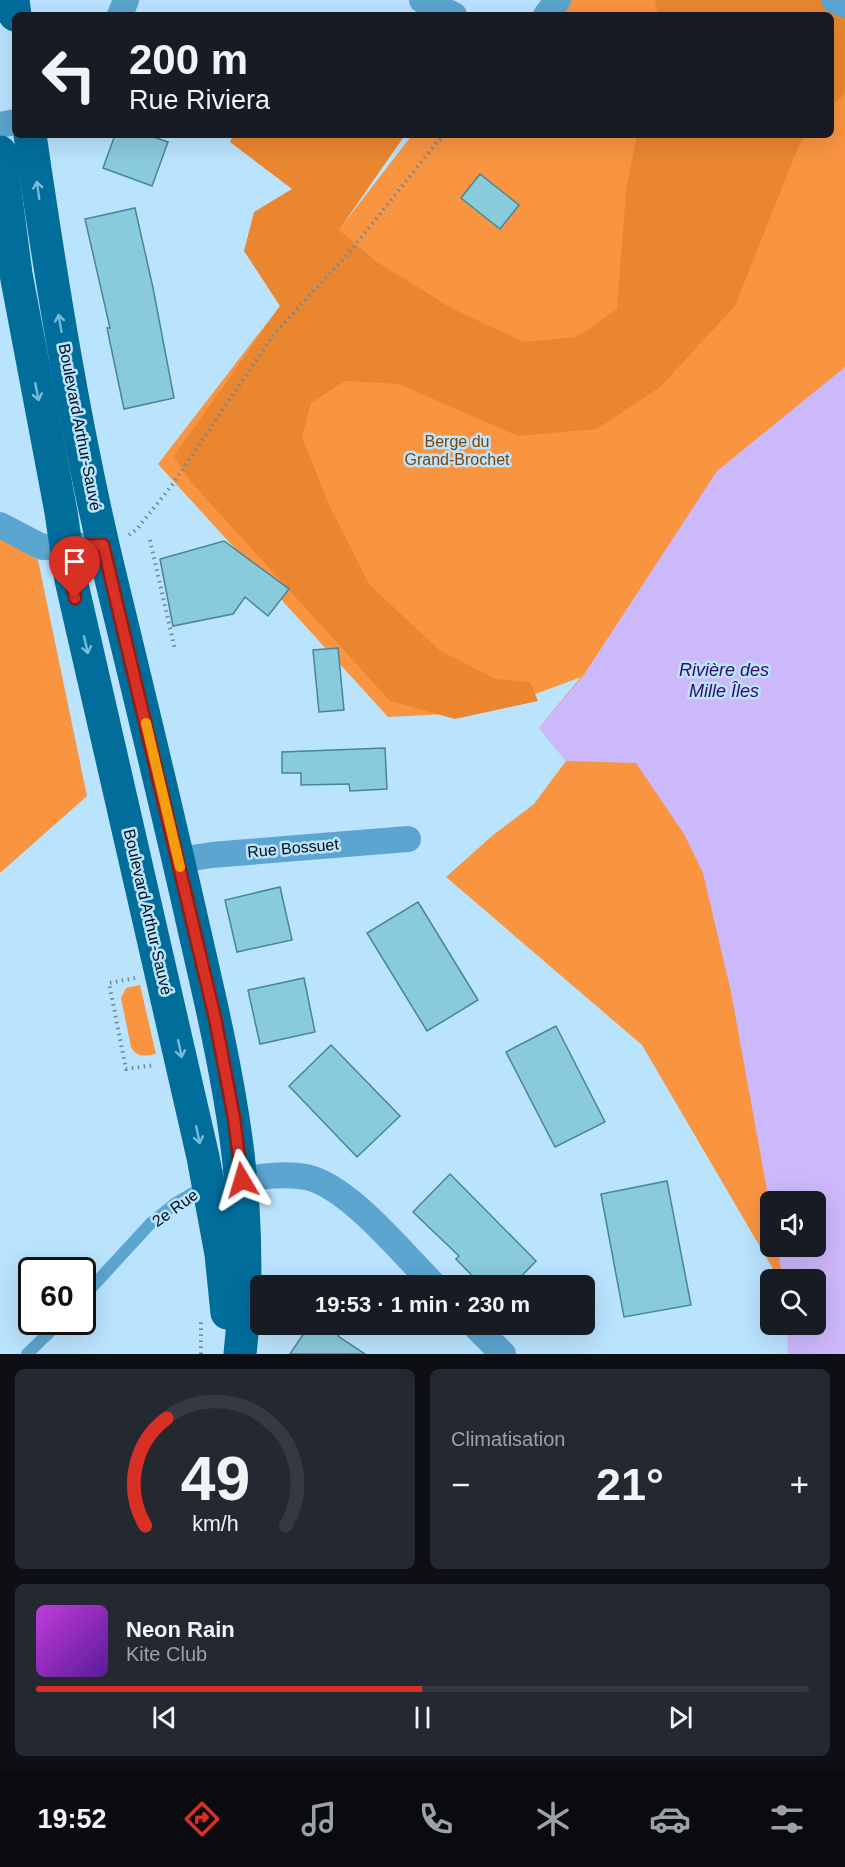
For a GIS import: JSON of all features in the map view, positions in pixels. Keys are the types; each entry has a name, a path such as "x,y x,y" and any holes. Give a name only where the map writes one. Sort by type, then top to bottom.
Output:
{"main road":[{"name":"Boulevard Arthur-Sauvé","path":"30,138 47,246 103,545 179,860 226,1074 242,1180 246,1263 240,1354"},
{"name":"Boulevard Arthur-Sauvé","path":"0,152 7,254 65,547 209,1184 221,1254 228,1354"}],"street":[{"path":"422,0 448,12"},
{"path":"548,12 558,0"},
{"path":"834,0 845,5"},
{"path":"7,254 47,246"},
{"path":"0,525 34,544 65,547 103,545"},
{"name":"Rue Bossuet","path":"179,860 212,855 408,839"},
{"name":"2e Rue","path":"209,1184 298,1176 329,1186 353,1203 424,1275"},
{"path":"484,1335 503,1354"}],"lane":[{"name":"2e Rue","path":"96,1284 150,1224 176,1203 209,1184"},
{"path":"27,1354 47,1335"}],"path":[{"path":"142,522 187,465 274,334 348,254 442,138"},
{"path":"150,540 175,650"},
{"path":"142,976 110,983 126,1069 161,1064"}],"green space":[{"name":"Berge du Grand-Brochet","path":"558,0 834,0 845,5 845,1171 826,1191 760,1191 760,1247 642,1045 446,877 492,836 534,804 566,761 539,728 581,677 487,712 388,717 158,464 410,138 834,138 834,12 548,12"},
{"path":"0,537 38,560 87,796 0,873"},
{"path":"140,985 156,1054 145,1056 139,1055 131,1047 121,998 126,988"},
{"path":"766,1257 801,1257 794,1269 773,1269"}],"shaded area":[{"path":"655,0 836,0 845,5 845,93 834,104 834,12 657,12"},
{"path":"232,138 403,138 339,230 377,262 453,309 524,342 577,337 617,309 626,191 636,138 805,138 799,145 735,306 659,388 597,429 518,436 399,384 345,381 311,403 302,437 329,505 369,584 439,650 496,679 530,682 538,701 455,719 390,701 191,482 174,456 280,306 244,251 254,212 292,189 230,142"}],"water":[{"name":"Rivière des Mille Îles","path":"845,367 845,1354 788,1354 787,1335 826,1335 826,1269 781,1269 779,1257 826,1257 826,1191 767,1191 731,992 703,873 684,834 636,763 566,761 539,728 583,676 717,471"}],"building":[{"path":"114,138 157,138 168,142 152,186 103,168"},
{"path":"480,174 519,205 500,229 461,198"},
{"path":"135,208 174,398 124,409 107,328 110,328 85,219"},
{"path":"224,541 289,589 268,616 245,597 233,614 173,626 160,559"},
{"path":"338,648 344,710 319,712 313,650"},
{"path":"385,748 387,789 350,791 349,784 301,785 301,773 282,773 282,752"},
{"path":"280,887 292,940 237,952 225,900"},
{"path":"418,902 478,1000 427,1031 367,933"},
{"path":"304,978 315,1032 260,1044 248,990"},
{"path":"556,1026 605,1122 555,1147 506,1052"},
{"path":"331,1045 400,1116 357,1157 289,1086"},
{"path":"450,1174 536,1261 523,1275 471,1275 456,1259 459,1256 413,1212"},
{"path":"667,1181 691,1305 624,1317 601,1194"},
{"path":"303,1335 339,1335 365,1354 290,1354"}],"slow traffic":[{"path":"146,723 180,867"}],"route":[{"path":"75,598 65,547 103,545 215,1018 234,1118 242,1180"}]}
